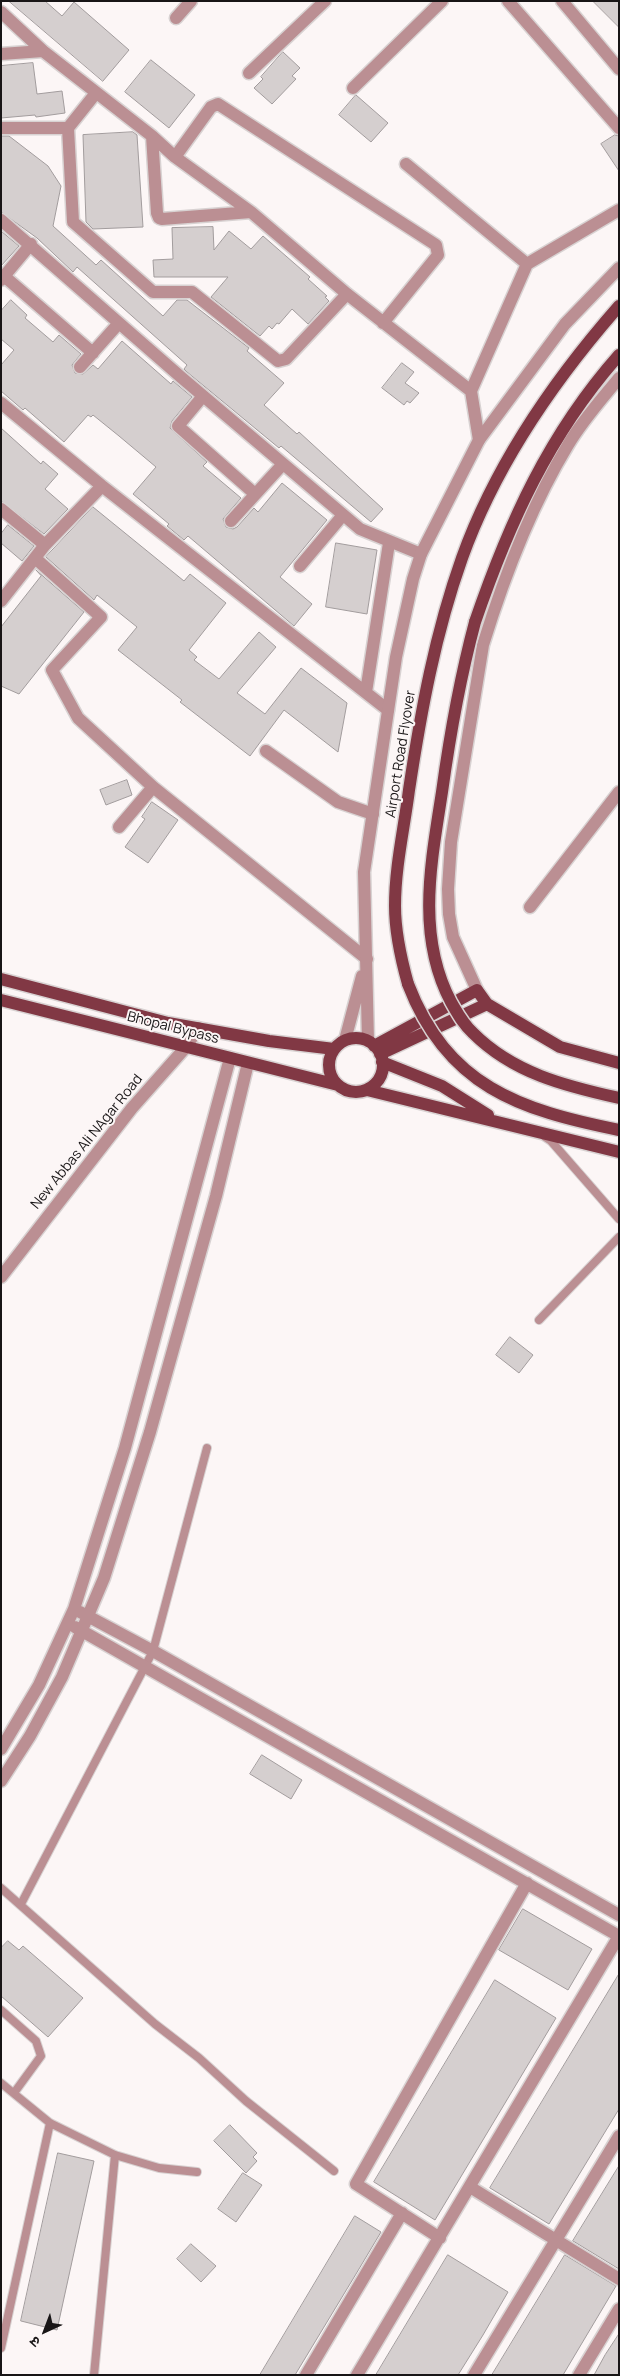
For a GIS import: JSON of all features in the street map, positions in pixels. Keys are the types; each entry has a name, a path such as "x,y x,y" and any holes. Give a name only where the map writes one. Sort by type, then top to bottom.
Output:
{"main road":[{"name":"Airport Road Flyover","path":"619,306 565,372 518,444 486,503 462,556 436,643 421,715 396,878 395,908 401,959 408,984 426,1026 447,1054 477,1079 512,1098 560,1116 619,1130"},
{"path":"619,355 578,405 538,469 497,558 475,622 463,668 447,755 429,879 428,917 439,976 461,1020 472,1033 513,1064 532,1073 573,1087 619,1098"},
{"name":"Bhopal Bypass","path":"1,979 168,1023 269,1041 334,1049"},
{"path":"376,1051 477,990 487,1004 560,1047 619,1063"},
{"name":"Bhopal Bypass","path":"1,1000 338,1085"},
{"path":"376,1051 487,1004"},
{"path":"496,1120 442,1086 352,1039 345,1040 334,1049 330,1056 330,1072 338,1085 352,1092 367,1090 496,1120 538,1134 619,1152"},
{"path":"367,1090 379,1078 376,1051"}],"street":[{"path":"176,18 191,1"},
{"path":"249,73 325,1"},
{"path":"353,88 442,1"},
{"path":"508,1 619,128"},
{"path":"562,1 619,69"},
{"path":"1,12 43,51 152,136 175,157 251,212 347,294 471,391"},
{"path":"1,54 43,51"},
{"path":"96,93 68,128 73,222 153,292 192,292 278,361 286,359 347,294"},
{"path":"175,157 211,107 218,104 436,245 438,255 383,323"},
{"path":"1,128 68,128"},
{"path":"152,136 157,213 159,218 251,212"},
{"path":"406,164 527,264"},
{"path":"479,440 471,391 527,264 619,210"},
{"path":"1,220 31,244 203,396 360,529 389,543 421,554"},
{"path":"31,244 3,278 93,353"},
{"path":"376,1051 367,959 364,872 396,657 413,579 421,554 479,440 565,324 619,268"},
{"path":"80,367 119,323"},
{"path":"477,990 453,938 449,914 448,889 451,842 483,645 492,614 531,516 559,460 580,427 619,378"},
{"path":"203,396 178,426 255,494"},
{"path":"1,403 102,486 388,710"},
{"path":"231,521 283,464"},
{"path":"1,601 45,545 102,486"},
{"path":"1,509 45,545"},
{"path":"300,566 343,515"},
{"path":"366,692 389,543"},
{"path":"36,558 101,617 52,670 78,718 153,787 367,959"},
{"path":"266,752 338,802 373,814"},
{"path":"119,827 153,787"},
{"path":"530,907 619,792"},
{"path":"345,1040 367,959"},
{"name":"New Abbas Ali NAgar Road","path":"1,1277 132,1108 186,1047 198,1028"},
{"path":"1,1749 39,1685 74,1609 125,1448 230,1058"},
{"path":"1,1781 30,1736 62,1677 104,1578 150,1432 216,1196 248,1063"},
{"path":"74,1609 153,1651 619,1915"},
{"path":"68,1623 619,1936 357,2375"},
{"path":"440,2238 356,2184 527,1883"},
{"path":"474,2375 619,2136"},
{"path":"470,2188 619,2279"},
{"path":"306,2375 402,2213"},
{"path":"579,2375 619,2310"}],"lane":[{"path":"538,1134 551,1141 619,1219"},
{"path":"539,1320 619,1237"},
{"path":"21,1904 153,1651 207,1448"},
{"path":"1,1888 156,2024 199,2058 246,2102 334,2171"},
{"path":"1,2010 36,2041 41,2056 14,2094"},
{"path":"1,2083 50,2122 116,2155 159,2168 197,2172"},
{"path":"1,2348 50,2122"},
{"path":"94,2375 116,2155"}],"building":[{"path":"9,1 45,1 62,16 74,2 129,50 103,81"},
{"path":"593,1 619,1 619,27"},
{"path":"283,52 300,68 292,76 296,79 272,104 254,88"},
{"path":"151,60 195,95 169,128 125,92"},
{"path":"33,63 37,94 62,91 65,113 36,117 35,115 1,118 1,66"},
{"path":"356,95 388,123 371,142 339,115"},
{"path":"133,132 137,135 143,227 93,229 86,222 83,135"},
{"path":"615,135 619,136 619,171 601,144"},
{"path":"1,136 9,136 48,166 61,186 53,226 96,265 101,260 163,316 177,300 187,300 249,348 247,351 284,383 264,405 297,434 299,432 383,509 371,522 281,446 279,448 187,372 184,369 187,365 77,267 73,272 37,238 1,212"},
{"path":"213,227 214,250 229,231 251,249 263,236 310,277 308,279 327,296 325,297 329,301 308,324 292,309 279,324 277,323 272,329 269,326 260,336 211,297 228,277 154,277 153,260 173,259 172,228"},
{"path":"1,231 19,246 1,266"},
{"path":"11,300 27,315 25,318 53,342 59,335 81,354 72,365 75,373 83,374 93,365 98,369 122,341 171,384 173,381 192,397 172,421 170,428 207,462 203,466 241,498 223,519 226,527 233,529 237,527 254,508 258,512 282,483 327,520 280,577 312,604 294,626 188,536 184,540 167,526 169,524 133,494 156,467 93,415 91,417 88,415 64,442 25,408 23,410 1,391 1,365 14,350 1,339 1,311"},
{"path":"402,363 414,372 405,383 419,393 410,403 407,401 404,405 382,388"},
{"path":"1,428 41,464 43,461 58,474 45,489 68,509 44,534 1,501"},
{"path":"93,507 184,581 190,574 226,603 189,650 197,657 194,660 219,679 259,632 276,647 237,693 265,714 301,668 347,703 338,752 284,710 250,756 180,702 182,700 118,650 137,627 97,595 94,600 46,557"},
{"path":"8,525 34,546 22,561 1,543 1,534"},
{"path":"336,543 377,550 367,614 326,607"},
{"path":"36,570 84,612 19,694 1,686 1,627 41,576"},
{"path":"127,780 132,795 106,805 100,790"},
{"path":"152,802 178,820 148,863 125,847 145,819 142,817"},
{"path":"510,1337 533,1355 519,1373 496,1355"},
{"path":"262,1755 302,1780 291,1799 250,1774"},
{"path":"523,1909 592,1949 568,1990 499,1950"},
{"path":"8,1941 19,1950 23,1946 83,1998 48,2037 1,1996 1,1948"},
{"path":"619,1974 619,2109 549,2224 490,2188"},
{"path":"495,1980 556,2018 435,2220 374,2182"},
{"path":"230,2125 257,2153 253,2157 257,2161 246,2173 214,2141"},
{"path":"58,2153 94,2161 57,2330 21,2321"},
{"path":"619,2166 619,2269 573,2241"},
{"path":"243,2173 262,2185 236,2222 218,2209"},
{"path":"355,2216 381,2232 356,2274 295,2375 260,2375"},
{"path":"191,2244 216,2266 201,2282 177,2259"},
{"path":"448,2255 508,2292 483,2335 458,2375 376,2375"},
{"path":"565,2255 616,2286 563,2375 492,2375"},
{"path":"619,2334 619,2375 594,2375 605,2355"}]}
